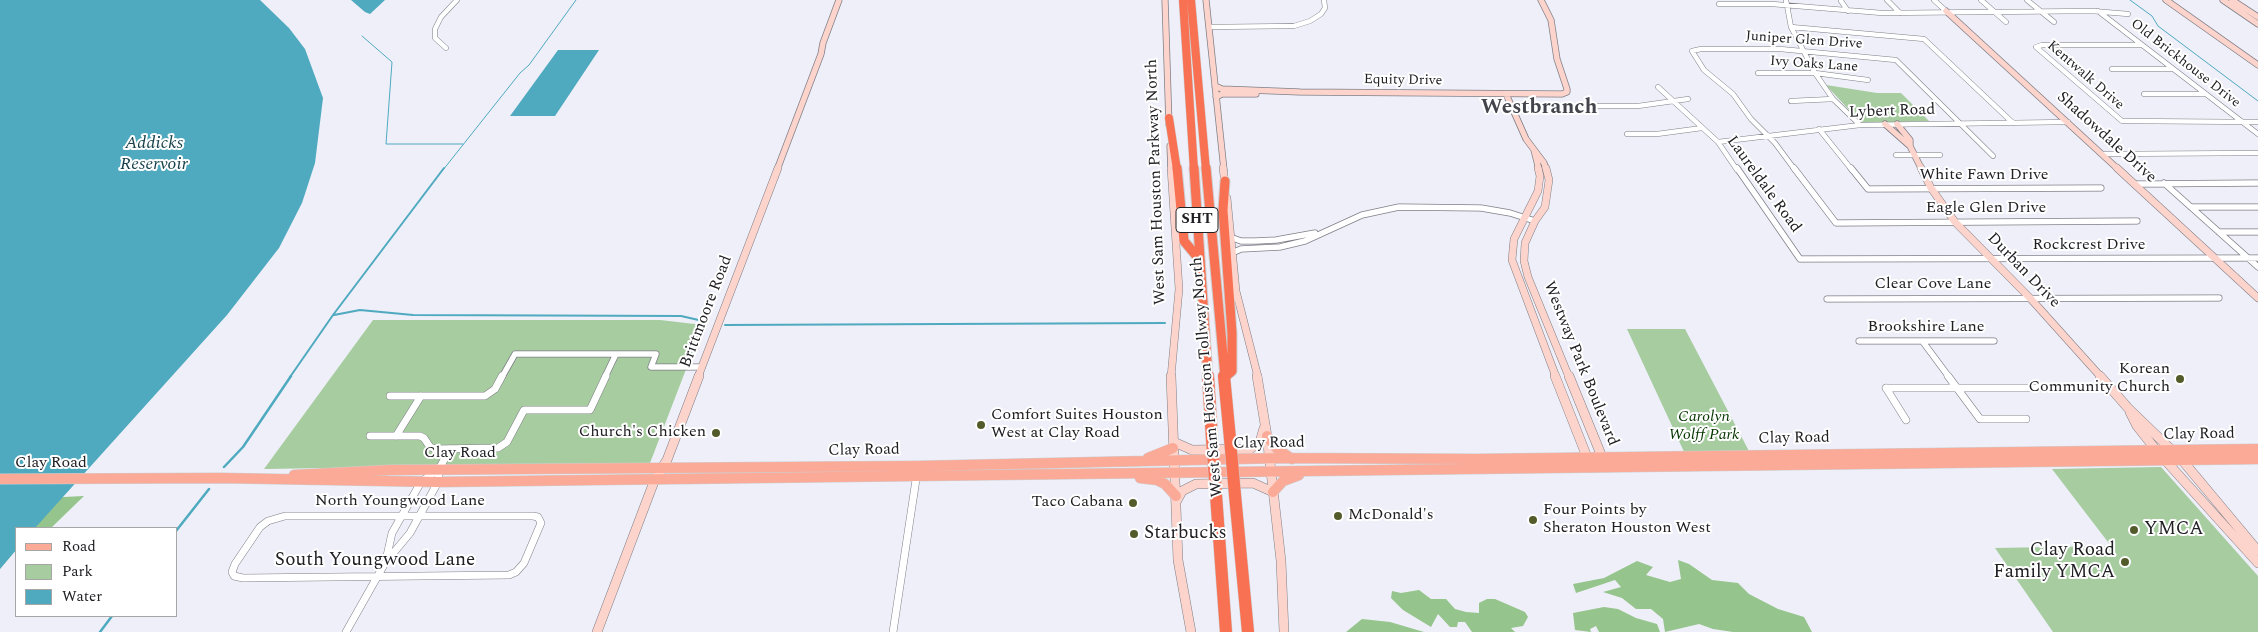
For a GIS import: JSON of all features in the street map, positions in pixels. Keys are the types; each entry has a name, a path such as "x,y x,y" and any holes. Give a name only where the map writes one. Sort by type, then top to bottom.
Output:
{"highway":[{"name":"West Sam Houston Tollway North","path":"1183,0 1199,259 1226,632"},
{"name":"West Sam Houston Tollway North","path":"1191,0 1248,632"},
{"path":"1169,118 1181,194 1184,241 1199,259"},
{"path":"1224,377 1232,370 1232,333 1224,210 1225,181"}],"main road":[{"path":"1265,431 1276,448 1292,459"},
{"path":"1124,460 1148,458 1173,445"},
{"name":"Clay Road","path":"0,479 221,478 438,482 1271,473 1311,472 1378,464 1477,459 2258,449"},
{"path":"2053,452 2060,462"},
{"path":"1947,453 1955,463"},
{"path":"1848,454 1856,464"},
{"path":"1760,455 1766,466"},
{"name":"Clay Road","path":"221,478 390,470 918,466 1124,460 1292,459 1480,469 2258,459"},
{"path":"1477,459 1480,469"},
{"path":"1037,476 1038,464"},
{"path":"786,478 788,467"},
{"path":"533,480 539,469"},
{"path":"1273,492 1289,478 1311,472"},
{"path":"1110,474 1157,480 1165,484 1176,499"}],"street":[{"path":"446,48 435,38 434,29 457,0"},
{"name":"Brittmoore Road","path":"597,632 655,480 664,468 819,62 823,43 839,0"},
{"name":"West Sam Houston Parkway North","path":"1165,0 1169,118 1179,289 1171,371 1174,473 1178,560 1191,632"},
{"path":"1206,0 1236,291 1255,362 1271,473 1281,561 1284,632"},
{"path":"1209,26 1294,26 1310,22 1321,14 1325,8 1324,0"},
{"path":"1506,94 1558,94 1567,92 1557,59 1550,20 1541,0"},
{"path":"1841,0 1848,11"},
{"path":"1887,0 1900,12"},
{"name":"Shadowdale Drive","path":"1934,0 2258,298"},
{"path":"1981,0 2006,22"},
{"path":"2027,0 2054,22"},
{"path":"2166,0 2258,65"},
{"path":"2223,0 2258,24"},
{"path":"2232,0 2258,17"},
{"path":"1787,2 1791,26 1815,73 1833,98 1860,125"},
{"path":"1719,4 1787,2 1848,11 2098,11 2128,14"},
{"name":"Old Brickhouse Drive","path":"2098,11 2258,134"},
{"path":"1791,26 1921,38 2014,123"},
{"name":"Kentwalk Drive","path":"2142,45 2037,46 2036,49 2122,121 2242,122"},
{"name":"Juniper Glen Drive","path":"1768,136 1751,119 1733,94 1704,70 1692,52 1694,49 1803,50 1896,60 1959,123"},
{"path":"2112,69 2173,69"},
{"name":"Ivy Oaks Lane","path":"1758,73 1815,73 1868,80"},
{"name":"Equity Drive","path":"1215,86 1221,89 1300,92 1506,94"},
{"name":"Laureldale Road","path":"1658,87 1718,142 1800,259"},
{"name":"Equity Drive","path":"1216,97 1222,94 1300,92"},
{"name":"Westway Park Boulevard","path":"1506,94 1526,139 1544,163 1550,180 1545,208 1535,221 1525,243 1524,261 1528,277 1602,457 1599,467 1587,457 1512,260 1514,239 1538,191 1540,176 1534,150"},
{"path":"2144,94 2206,94"},
{"path":"1791,101 1833,98"},
{"path":"1586,106 1638,106 1688,99"},
{"name":"Lybert Road","path":"1718,142 1860,125 2068,122"},
{"path":"2242,122 2258,122"},
{"path":"1959,123 1993,156"},
{"name":"Durban Drive","path":"1885,124 1910,146 1931,188 1955,222 2030,298 2128,408 2173,450 2258,551"},
{"name":"Durban Drive","path":"1897,124 1910,140 1910,146"},
{"path":"1627,134 1657,134 1702,128"},
{"name":"White Fawn Drive","path":"1819,129 1868,189 2101,188"},
{"name":"Eagle Glen Drive","path":"1768,136 1775,142 1836,222 2137,221"},
{"path":"2102,154 2258,153"},
{"path":"1896,155 1940,156"},
{"path":"2135,184 2258,183"},
{"path":"2164,184 2258,267"},
{"path":"1232,253 1241,249 1288,245 1304,241 1362,215 1399,207 1481,208 1525,217 1535,221"},
{"path":"2191,207 2258,207"},
{"path":"1230,237 1241,241 1276,240 1324,231"},
{"path":"2219,232 2258,232"},
{"name":"Rockcrest Drive","path":"1800,259 2258,258"},
{"name":"Clear Cove Lane","path":"1826,299 2219,298"},
{"name":"Brookshire Lane","path":"1859,341 1994,341"},
{"path":"1923,342 1980,420 2026,419"},
{"path":"390,396 485,396 495,389 515,354 656,354 651,367 702,367"},
{"path":"370,436 420,436 433,448 502,447 507,442 524,410 590,410 616,354"},
{"path":"1906,420 1886,388 2110,388"},
{"path":"396,436 421,396"},
{"name":"Durban Drive","path":"2128,408 2137,426 2164,460 2258,563"},
{"path":"1173,445 1192,450 1250,449 1260,442 1265,431"},
{"path":"346,632 386,562 410,533 420,516 438,482 439,470 450,449"},
{"path":"893,632 918,466"},
{"path":"386,562 392,533 421,482 439,470"},
{"path":"1176,499 1182,491 1196,484 1249,483 1260,485 1273,492"},
{"name":"North Youngwood Lane","path":"246,547 260,526 278,517 420,516 538,518 541,523 533,543"},
{"name":"South Youngwood Lane","path":"246,547 235,564 232,572 234,576 243,578 509,575 521,568 533,543"}],"green space":[{"path":"1826,85 1877,93 1901,93 1929,121 1861,123"},
{"path":"373,320 660,320 703,325 650,463 264,469"},
{"name":"Carolyn Wolff Park","path":"1627,329 1685,329 1751,455 1686,456"},
{"name":"Clay Road Family YMCA","path":"2161,467 2258,576 2258,632 2053,632 1995,548 2111,546 2052,469"},
{"path":"84,496 52,527 15,527 15,551 0,569 23,499"},
{"path":"1678,560 1689,564 1712,580 1738,583 1749,594 1778,609 1804,617 1812,632 1733,632 1713,629 1699,624 1665,632 1663,619 1651,609 1636,609 1622,598 1603,592 1621,587 1615,580 1576,593 1573,584 1604,578 1637,561 1653,567 1646,575 1670,582 1681,579"},
{"path":"1419,590 1431,599 1446,599 1455,609 1466,612 1479,613 1479,603 1487,599 1495,599 1525,612 1528,617 1523,626 1511,628 1515,632 1472,632 1465,622 1458,622 1457,627 1450,627 1438,614 1431,627 1403,610 1391,598 1392,591 1401,593"},
{"path":"1604,607 1618,609 1636,618 1657,624 1660,632 1599,632 1596,626 1590,629 1591,632 1575,630 1573,613"},
{"path":"1362,619 1390,622 1424,632 1346,632"}],"water":[{"name":"Addicks Reservoir","path":"0,0 260,0 289,28 305,49 323,98 315,163 302,203 279,248 227,315 36,527 15,527 15,551 0,569"},
{"path":"351,0 385,0 370,14"},
{"path":"558,50 599,50 555,116 510,116"}],"waterway":[{"path":"443,170 520,73 529,65 576,0"},
{"path":"2130,0 2152,16 2158,26 2258,101"},
{"path":"362,36 392,62 386,144 463,144"},
{"path":"290,377 333,315 444,168"},
{"path":"334,315 360,310 413,315 681,316 703,321"},
{"path":"725,325 1165,323"},
{"path":"224,467 243,447 291,376"},
{"path":"178,528 209,489"},
{"path":"100,632 111,617"}],"place":[{"name":"Korean Community Church","path":"2180,379"},
{"name":"Comfort Suites Houston West at Clay Road","path":"981,425"},
{"name":"Church's Chicken","path":"716,433"},
{"name":"Taco Cabana","path":"1133,503"},
{"name":"McDonald's","path":"1338,516"},
{"name":"Four Points by Sheraton Houston West","path":"1533,520"},
{"name":"YMCA","path":"2134,530"},
{"name":"Starbucks","path":"1134,534"},
{"name":"Clay Road Family YMCA","path":"2125,562"}],"district":[{"name":"Westbranch","path":"1539,109"}]}
